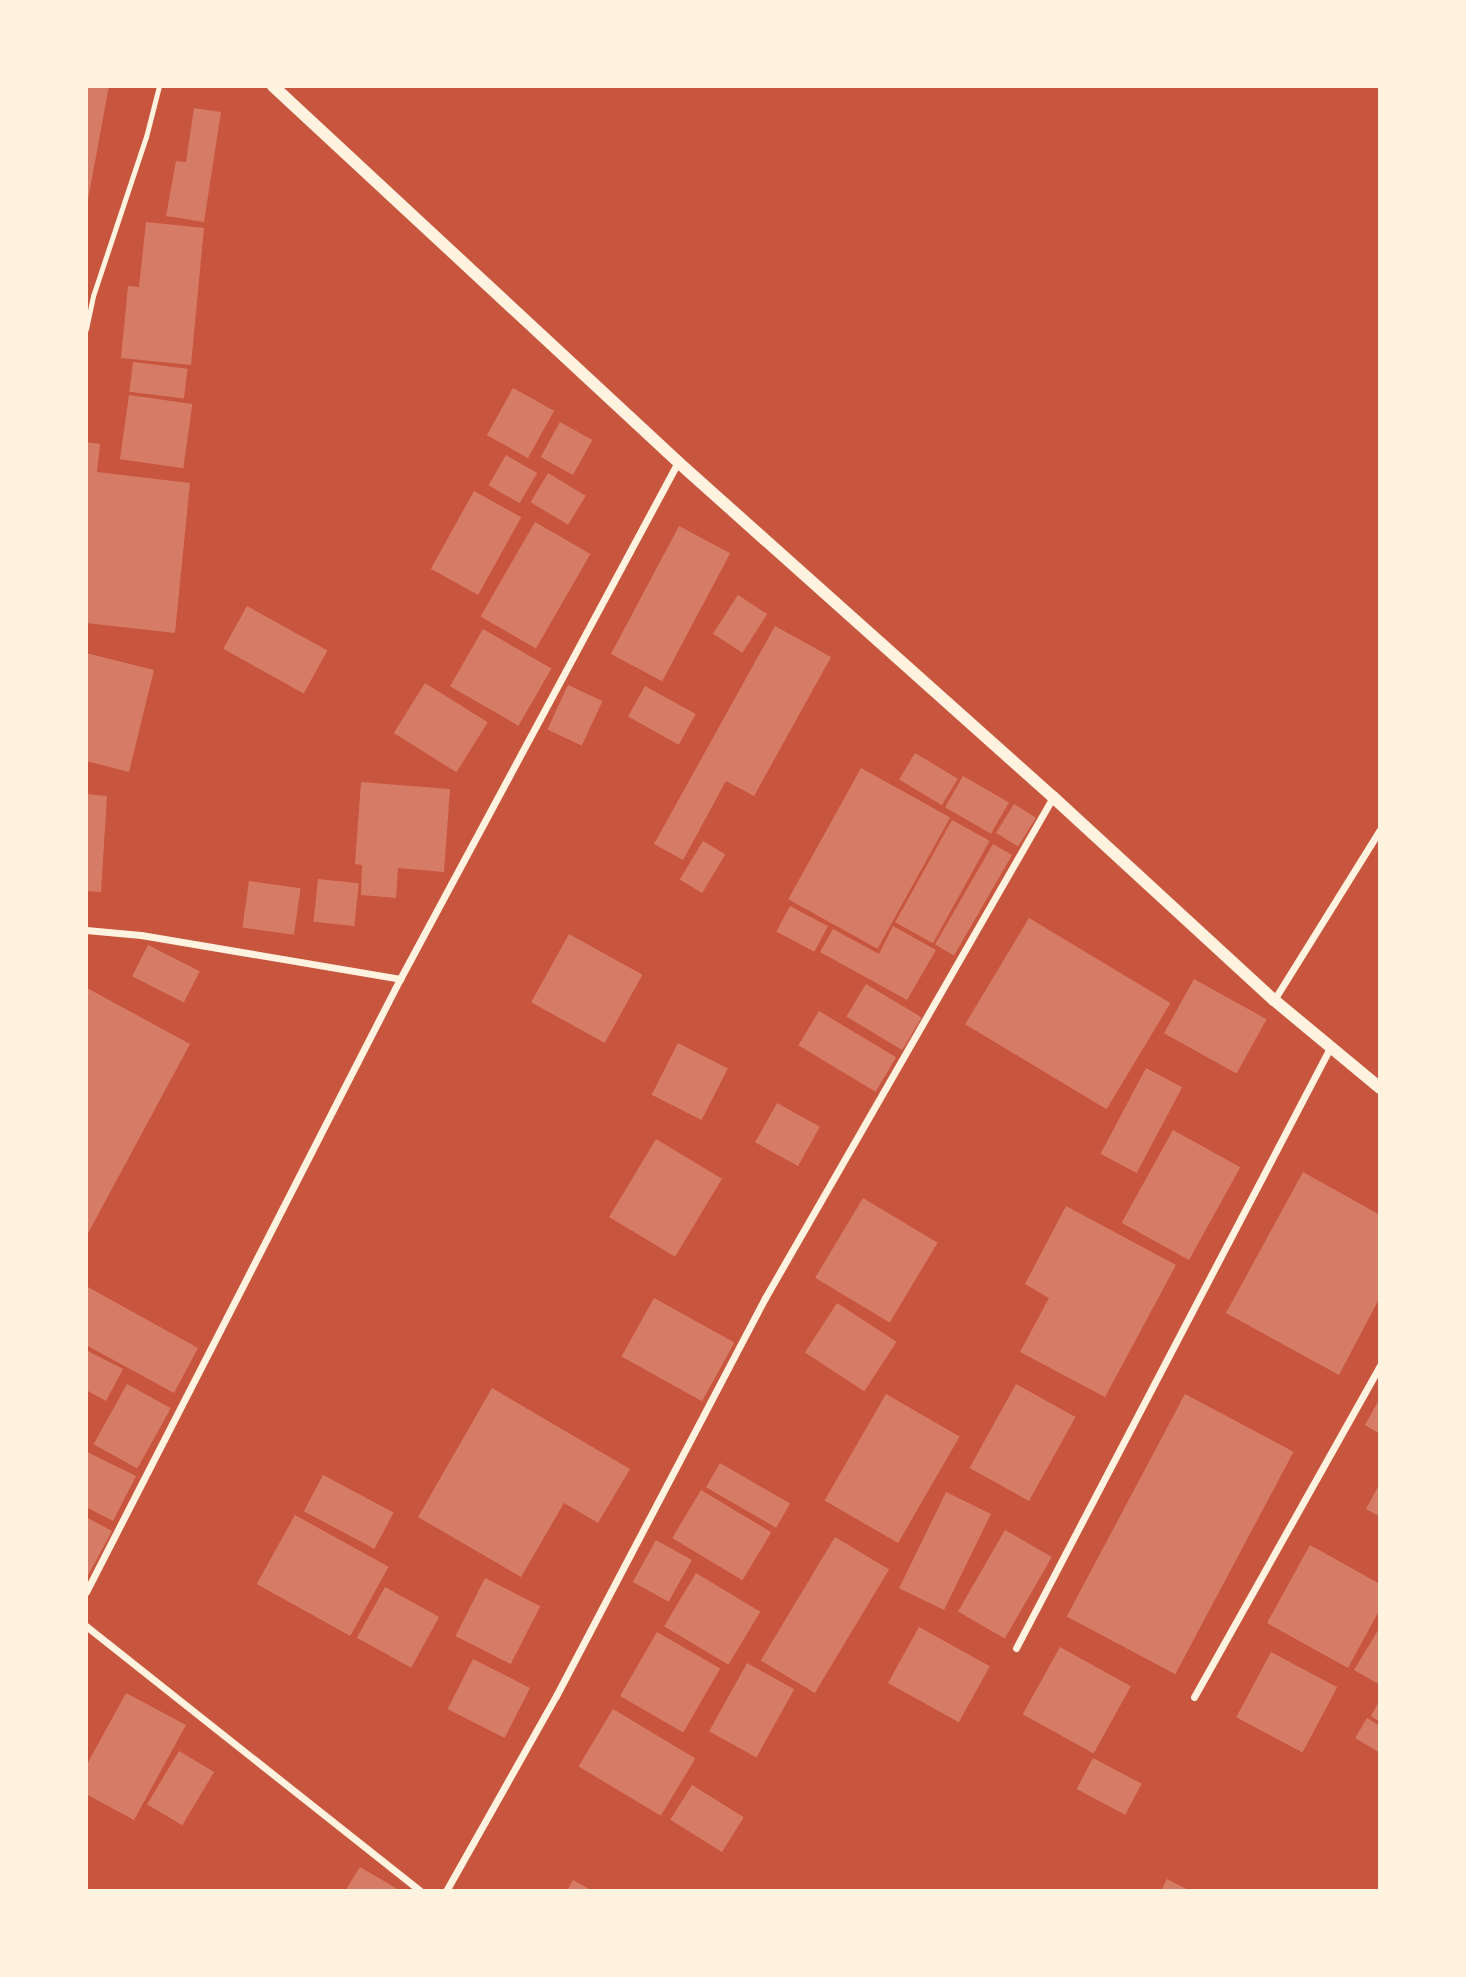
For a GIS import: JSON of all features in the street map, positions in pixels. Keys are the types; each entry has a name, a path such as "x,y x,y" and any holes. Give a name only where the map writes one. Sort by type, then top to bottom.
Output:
{"street":[{"path":"273,86 678,462 1053,797 1274,1000 1380,1088"},
{"path":"86,1592 400,979 678,462"},
{"path":"446,1891 556,1696 765,1298 1053,797"},
{"path":"1274,1000 1380,830"},
{"path":"86,930 141,935 400,979"},
{"path":"1016,1648 1329,1048"},
{"path":"1194,1697 1380,1365"},
{"path":"86,1626 420,1891"}],"lane":[{"path":"86,329 93,296 146,137 159,86"}],"building":[{"path":"86,86 109,86 87,205 86,205"},
{"path":"194,108 221,112 204,222 166,216 176,161 186,162"},
{"path":"146,222 204,228 191,365 121,358 128,286 139,287"},
{"path":"133,362 188,369 184,398 129,392"},
{"path":"513,388 554,411 528,458 487,435"},
{"path":"129,395 192,404 183,468 120,459"},
{"path":"560,422 592,440 573,475 541,457"},
{"path":"86,442 100,444 97,472 190,483 175,633 86,623"},
{"path":"506,455 537,473 520,503 488,485"},
{"path":"548,473 586,496 568,525 530,502"},
{"path":"474,491 521,517 478,595 431,569"},
{"path":"535,522 590,554 536,648 480,616"},
{"path":"679,526 730,553 662,681 611,654"},
{"path":"738,595 767,614 742,653 713,634"},
{"path":"247,606 327,651 304,693 223,649"},
{"path":"775,626 831,657 754,796 726,781 683,860 654,844"},
{"path":"483,629 551,668 518,726 450,686"},
{"path":"86,653 154,670 129,772 86,761"},
{"path":"425,683 488,722 456,772 394,733"},
{"path":"568,685 602,701 582,745 547,729"},
{"path":"645,686 696,714 679,745 628,717"},
{"path":"915,753 958,779 942,805 899,780"},
{"path":"861,768 950,817 877,949 788,899"},
{"path":"963,776 1009,802 991,834 945,807"},
{"path":"361,782 450,789 444,872 398,868 396,898 361,895 362,865 355,864"},
{"path":"86,794 107,796 101,892 86,891"},
{"path":"1014,804 1036,818 1018,847 996,833"},
{"path":"952,820 990,841 933,943 895,922"},
{"path":"703,841 725,854 702,893 680,880"},
{"path":"993,844 1012,855 954,955 935,944"},
{"path":"318,879 359,883 354,926 314,922"},
{"path":"249,881 300,888 294,935 242,928"},
{"path":"790,906 828,926 814,952 776,932"},
{"path":"1029,918 1170,1003 1107,1109 965,1024"},
{"path":"893,926 936,950 907,1000 820,952 833,929 879,954"},
{"path":"569,934 642,975 605,1043 531,1002"},
{"path":"148,945 200,971 184,1003 132,976"},
{"path":"1194,979 1267,1019 1237,1073 1164,1033"},
{"path":"866,984 922,1017 902,1050 846,1017"},
{"path":"86,989 190,1044 86,1237"},
{"path":"819,1011 896,1057 876,1092 798,1045"},
{"path":"678,1043 728,1068 702,1120 652,1095"},
{"path":"1146,1068 1182,1087 1137,1173 1100,1154"},
{"path":"777,1103 820,1127 798,1166 755,1142"},
{"path":"1173,1130 1240,1167 1189,1260 1122,1223"},
{"path":"656,1139 722,1179 675,1257 609,1217"},
{"path":"1303,1172 1380,1215 1380,1297 1339,1375 1226,1313"},
{"path":"863,1198 938,1243 890,1323 815,1278"},
{"path":"1066,1206 1176,1265 1105,1397 1020,1352 1049,1298 1025,1284"},
{"path":"86,1286 198,1348 174,1393 86,1345"},
{"path":"654,1298 734,1343 702,1401 622,1357"},
{"path":"837,1303 897,1342 864,1391 805,1352"},
{"path":"86,1350 123,1369 106,1401 86,1390"},
{"path":"127,1384 171,1408 137,1469 94,1444"},
{"path":"1016,1384 1075,1417 1029,1501 969,1468"},
{"path":"492,1388 630,1469 598,1523 564,1503 521,1577 418,1517"},
{"path":"886,1394 960,1436 898,1543 824,1501"},
{"path":"1185,1394 1294,1452 1175,1674 1067,1617"},
{"path":"1380,1398 1380,1434 1365,1425"},
{"path":"87,1452 136,1476 113,1521 86,1507"},
{"path":"720,1463 790,1504 776,1528 706,1487"},
{"path":"323,1475 394,1513 374,1549 304,1511"},
{"path":"1380,1483 1380,1517 1366,1509"},
{"path":"701,1490 771,1532 742,1580 672,1538"},
{"path":"946,1492 991,1514 944,1610 899,1588"},
{"path":"295,1515 389,1567 350,1636 257,1584"},
{"path":"86,1517 112,1531 86,1579"},
{"path":"1005,1530 1052,1557 1005,1638 958,1611"},
{"path":"835,1537 889,1569 815,1693 761,1660"},
{"path":"656,1540 692,1560 669,1602 633,1582"},
{"path":"1310,1545 1380,1584 1380,1609 1348,1668 1267,1623"},
{"path":"696,1573 760,1612 728,1665 664,1626"},
{"path":"485,1578 540,1606 511,1664 455,1636"},
{"path":"385,1587 439,1617 411,1668 357,1638"},
{"path":"919,1627 990,1666 959,1722 888,1683"},
{"path":"1380,1627 1380,1685 1354,1670"},
{"path":"657,1632 720,1668 683,1733 620,1696"},
{"path":"1060,1647 1131,1686 1094,1754 1023,1714"},
{"path":"1271,1652 1337,1687 1302,1753 1236,1717"},
{"path":"473,1659 530,1688 505,1738 448,1709"},
{"path":"747,1663 794,1689 756,1757 709,1731"},
{"path":"126,1693 186,1725 134,1820 86,1794 86,1766"},
{"path":"1380,1700 1380,1722 1371,1716"},
{"path":"613,1709 695,1758 661,1816 578,1766"},
{"path":"1367,1718 1380,1726 1380,1753 1355,1738"},
{"path":"179,1751 214,1772 182,1825 147,1804"},
{"path":"1093,1758 1142,1784 1125,1815 1077,1789"},
{"path":"692,1785 744,1817 722,1852 670,1820"},
{"path":"360,1867 401,1891 345,1891"},
{"path":"1167,1879 1190,1891 1161,1891"},
{"path":"573,1880 593,1891 567,1891"}]}
